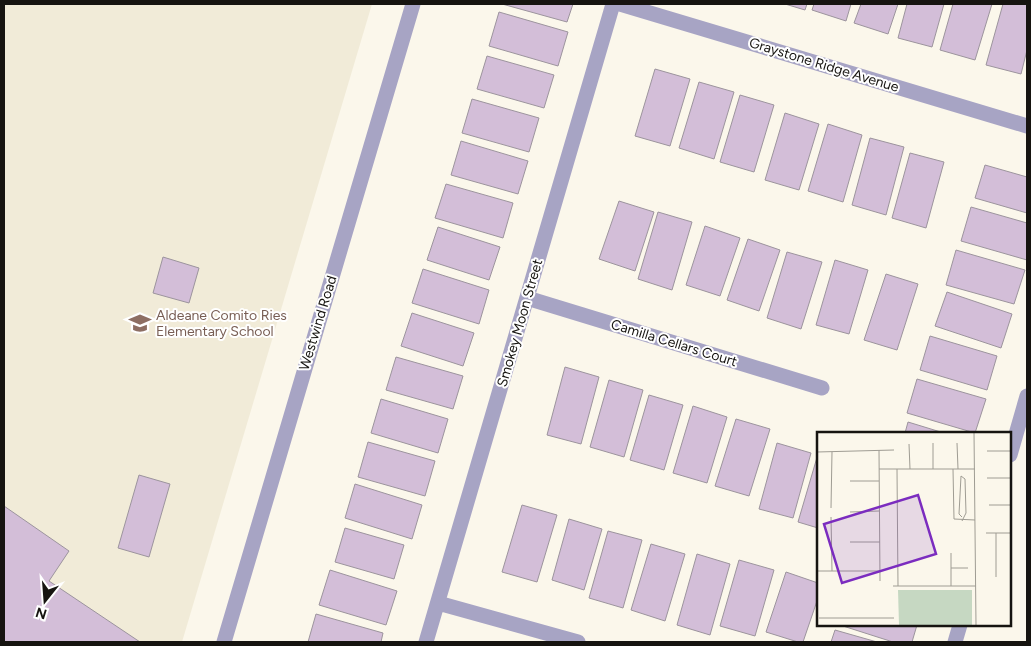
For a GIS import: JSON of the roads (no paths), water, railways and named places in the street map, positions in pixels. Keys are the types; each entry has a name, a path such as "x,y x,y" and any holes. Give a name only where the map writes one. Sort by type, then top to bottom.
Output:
{"street":[{"name":"Westwind Road","path":"224,642 413,4"},
{"name":"Smokey Moon Street","path":"426,642 613,4"},
{"name":"Graystone Ridge Avenue","path":"620,4 1027,126"},
{"name":"Camilla Cellars Court","path":"527,298 822,388"},
{"path":"1011,452 1027,396"},
{"path":"438,603 578,642"},
{"path":"955,642 960,626"}],"place":[{"name":"Aldeane Comito Ries Elementary School","path":"140,323"}]}
